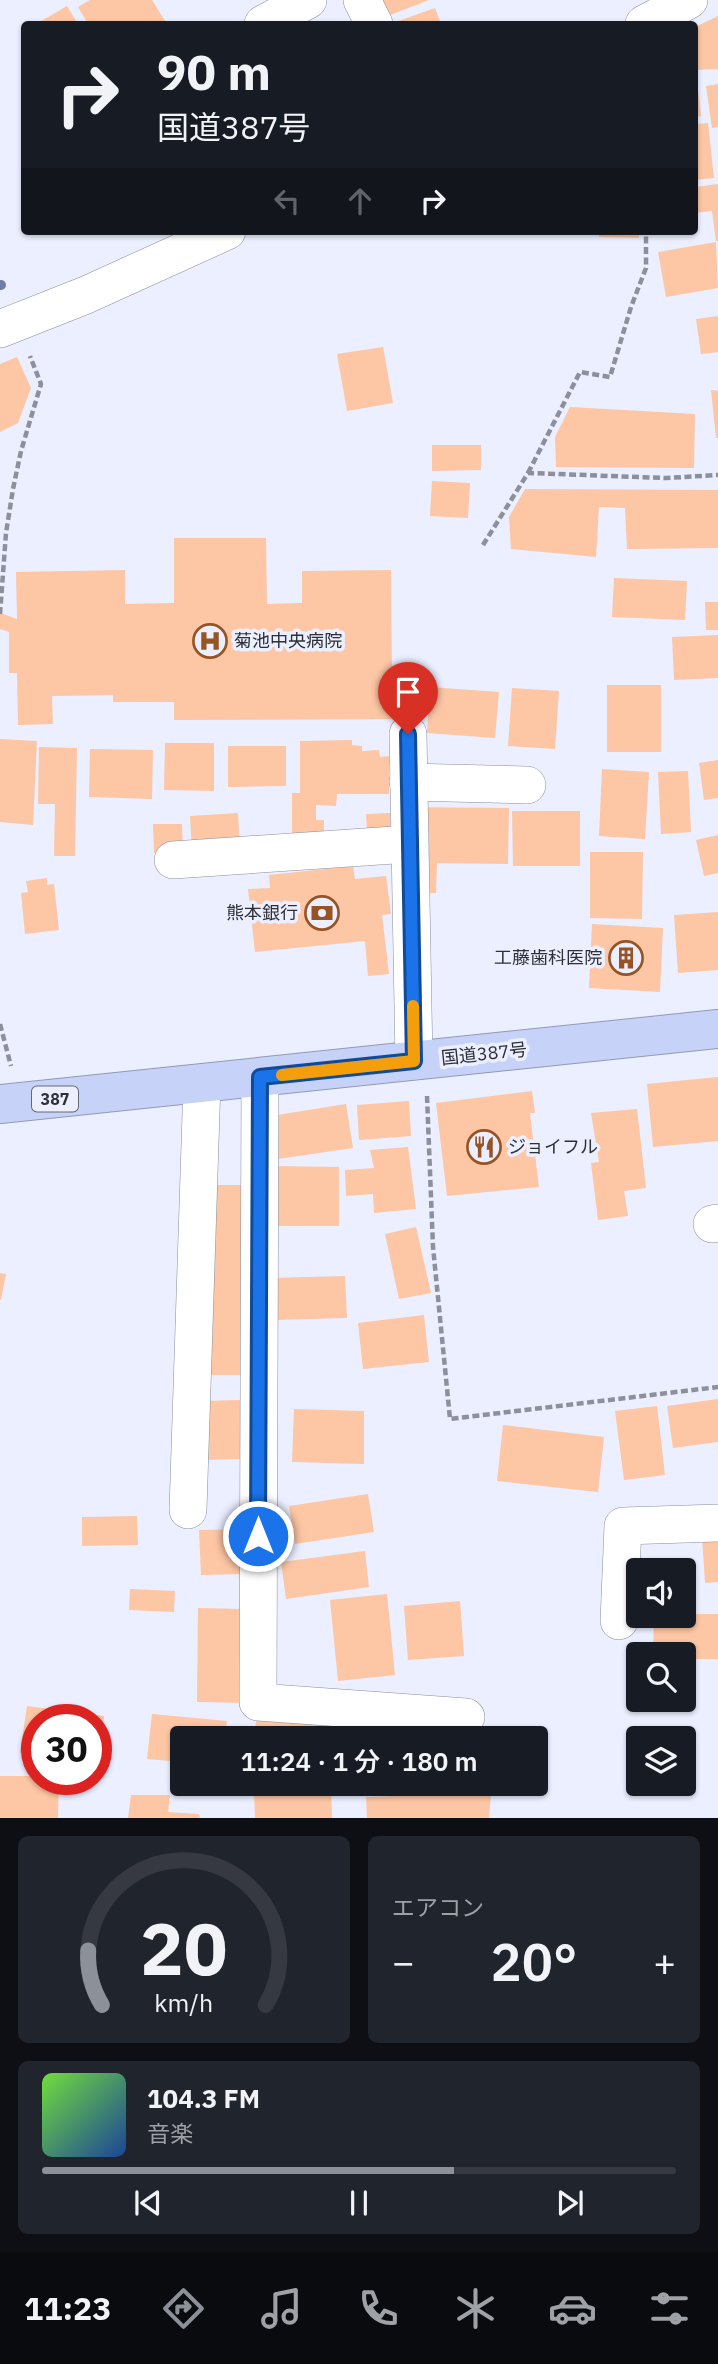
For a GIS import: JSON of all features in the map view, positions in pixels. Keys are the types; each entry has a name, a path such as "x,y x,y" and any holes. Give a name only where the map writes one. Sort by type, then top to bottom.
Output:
{"highway":[{"name":"国道387号","path":"6,1087 201,1083 718,1029"}],"street":[{"path":"269,21 308,0"},
{"path":"362,0 372,21"},
{"path":"650,21 689,0"},
{"path":"0,329 86,295 219,235"},
{"path":"408,734 419,1061"},
{"path":"408,782 527,785"},
{"path":"173,860 410,844"},
{"path":"260,1077 258,1702 466,1717"},
{"path":"188,1510 201,1083"},
{"path":"620,1621 623,1526 718,1523"}],"path":[{"path":"483,545 528,473 580,372 610,377 646,268 646,235"},
{"path":"0,614 6,534 13,489 41,384 28,352"},
{"path":"528,473 666,478 718,475"},
{"path":"0,1024 6,1087"},
{"path":"419,1061 450,1419 718,1387"}],"building":[{"path":"90,0 152,0 165,21 86,21 78,7"},
{"path":"351,0 429,0 375,21 365,21"},
{"path":"67,6 76,21 41,21"},
{"path":"435,8 440,21 398,21"},
{"path":"718,16 718,69 698,70 698,26"},
{"path":"718,84 718,127 712,128 706,86"},
{"path":"698,89 701,116 698,116"},
{"path":"708,123 714,178 698,180 698,124"},
{"path":"718,184 718,241 712,211 698,213 698,187"},
{"path":"599,235 639,235 639,238"},
{"path":"716,242 718,288 666,297 658,252"},
{"path":"718,316 718,352 701,354 696,319"},
{"path":"383,347 393,403 347,411 337,354"},
{"path":"17,357 31,388 18,423 0,432 0,364"},
{"path":"711,390 718,391 718,438 716,438"},
{"path":"570,407 695,414 694,468 556,467 555,437"},
{"path":"432,445 481,445 481,470 432,471"},
{"path":"432,481 470,483 468,518 430,516"},
{"path":"525,489 718,490 718,548 627,549 625,508 599,507 596,557 511,549 509,517"},
{"path":"174,538 266,538 267,604 302,603 302,571 391,570 392,677 411,676 412,719 174,720 174,702 113,702 113,695 52,696 53,724 18,725 17,673 9,673 9,632 0,629 0,613 17,619 16,572 125,570 125,604 174,603"},
{"path":"614,578 687,581 685,620 612,617"},
{"path":"705,602 718,602 718,630 706,630"},
{"path":"718,635 718,678 674,680 672,637"},
{"path":"607,685 661,685 661,752 607,752"},
{"path":"430,687 499,692 495,738 427,733"},
{"path":"512,688 559,691 555,749 508,746"},
{"path":"0,739 37,741 33,825 0,822"},
{"path":"352,740 352,745 362,746 362,751 379,750 380,757 389,756 389,794 337,794 336,806 316,805 316,820 324,820 324,837 292,837 292,793 300,793 300,741"},
{"path":"165,743 214,743 214,791 164,790"},
{"path":"228,746 286,746 286,786 228,787"},
{"path":"39,747 77,748 75,856 54,856 55,804 38,804"},
{"path":"90,749 153,750 152,799 89,797"},
{"path":"718,760 718,798 704,800 699,763"},
{"path":"602,769 649,772 645,839 599,836"},
{"path":"688,771 691,832 661,834 658,772"},
{"path":"399,807 509,808 508,864 437,863 436,893 399,893"},
{"path":"512,811 580,811 580,866 513,866"},
{"path":"238,813 240,850 192,853 190,816"},
{"path":"390,813 391,832 367,833 366,814"},
{"path":"153,824 182,824 183,853 154,853"},
{"path":"718,835 718,873 704,876 696,840"},
{"path":"590,852 643,852 642,919 590,918"},
{"path":"353,866 355,879 386,876 391,914 382,915 389,974 368,976 365,941 255,952 248,889 270,888 269,875"},
{"path":"47,878 47,885 54,884 59,930 25,934 21,893 28,892 26,881"},
{"path":"718,912 718,970 678,973 674,915"},
{"name":"工藤歯科医院","path":"592,924 663,928 660,992 589,988"},
{"path":"718,1077 718,1141 653,1147 647,1084"},
{"path":"532,1091 535,1113 530,1113 539,1187 447,1196 436,1103"},
{"path":"409,1101 411,1136 359,1140 357,1105"},
{"path":"346,1104 353,1148 278,1159 271,1116"},
{"path":"637,1109 646,1188 624,1191 628,1216 598,1220 591,1163 599,1162 591,1113"},
{"path":"408,1147 416,1209 374,1213 373,1194 346,1196 345,1170 374,1168 370,1150"},
{"path":"274,1166 339,1167 339,1226 273,1226"},
{"path":"208,1185 254,1185 256,1375 209,1375"},
{"path":"416,1227 431,1293 399,1299 385,1234"},
{"path":"0,1273 6,1274 1,1300 0,1300"},
{"path":"345,1276 347,1318 273,1320 271,1278"},
{"path":"424,1315 429,1362 363,1369 358,1323"},
{"path":"718,1399 718,1442 673,1448 667,1406"},
{"path":"240,1400 242,1459 204,1460 203,1401"},
{"path":"657,1406 665,1475 624,1480 615,1411"},
{"path":"294,1409 364,1411 364,1464 292,1462"},
{"path":"503,1425 604,1437 598,1492 497,1481"},
{"path":"368,1494 374,1532 295,1544 289,1506"},
{"path":"137,1516 138,1545 82,1546 82,1517"},
{"path":"245,1529 246,1574 201,1575 199,1530"},
{"path":"702,1536 718,1536 718,1582 705,1583"},
{"path":"365,1551 369,1587 286,1599 281,1562"},
{"path":"130,1589 175,1591 174,1612 129,1610"},
{"path":"387,1594 395,1675 338,1681 330,1600"},
{"path":"460,1601 464,1656 408,1660 404,1606"},
{"path":"198,1608 244,1609 244,1703 197,1702"},
{"path":"696,1614 718,1614 718,1659 696,1659 696,1642 653,1642 654,1628 696,1628"},
{"path":"152,1714 227,1721 226,1726 170,1726 170,1761 147,1759"},
{"path":"256,1718 333,1721 333,1726 256,1726"},
{"path":"0,1776 21,1776 21,1795 59,1795 58,1818 0,1818"},
{"path":"131,1795 170,1795 168,1812 199,1814 200,1818 128,1818"},
{"path":"254,1796 331,1796 332,1818 255,1818"},
{"path":"491,1796 489,1818 367,1818 366,1797"}],"slow traffic":[{"path":"282,1075 414,1061 413,1006"}],"place":[{"name":"菊池中央病院","path":"210,641"},
{"name":"熊本銀行","path":"322,913"},
{"name":"工藤歯科医院","path":"626,958"},
{"name":"ジョイフル","path":"484,1147"}],"route":[{"path":"258,1536 260,1077 414,1061 408,734"}]}
